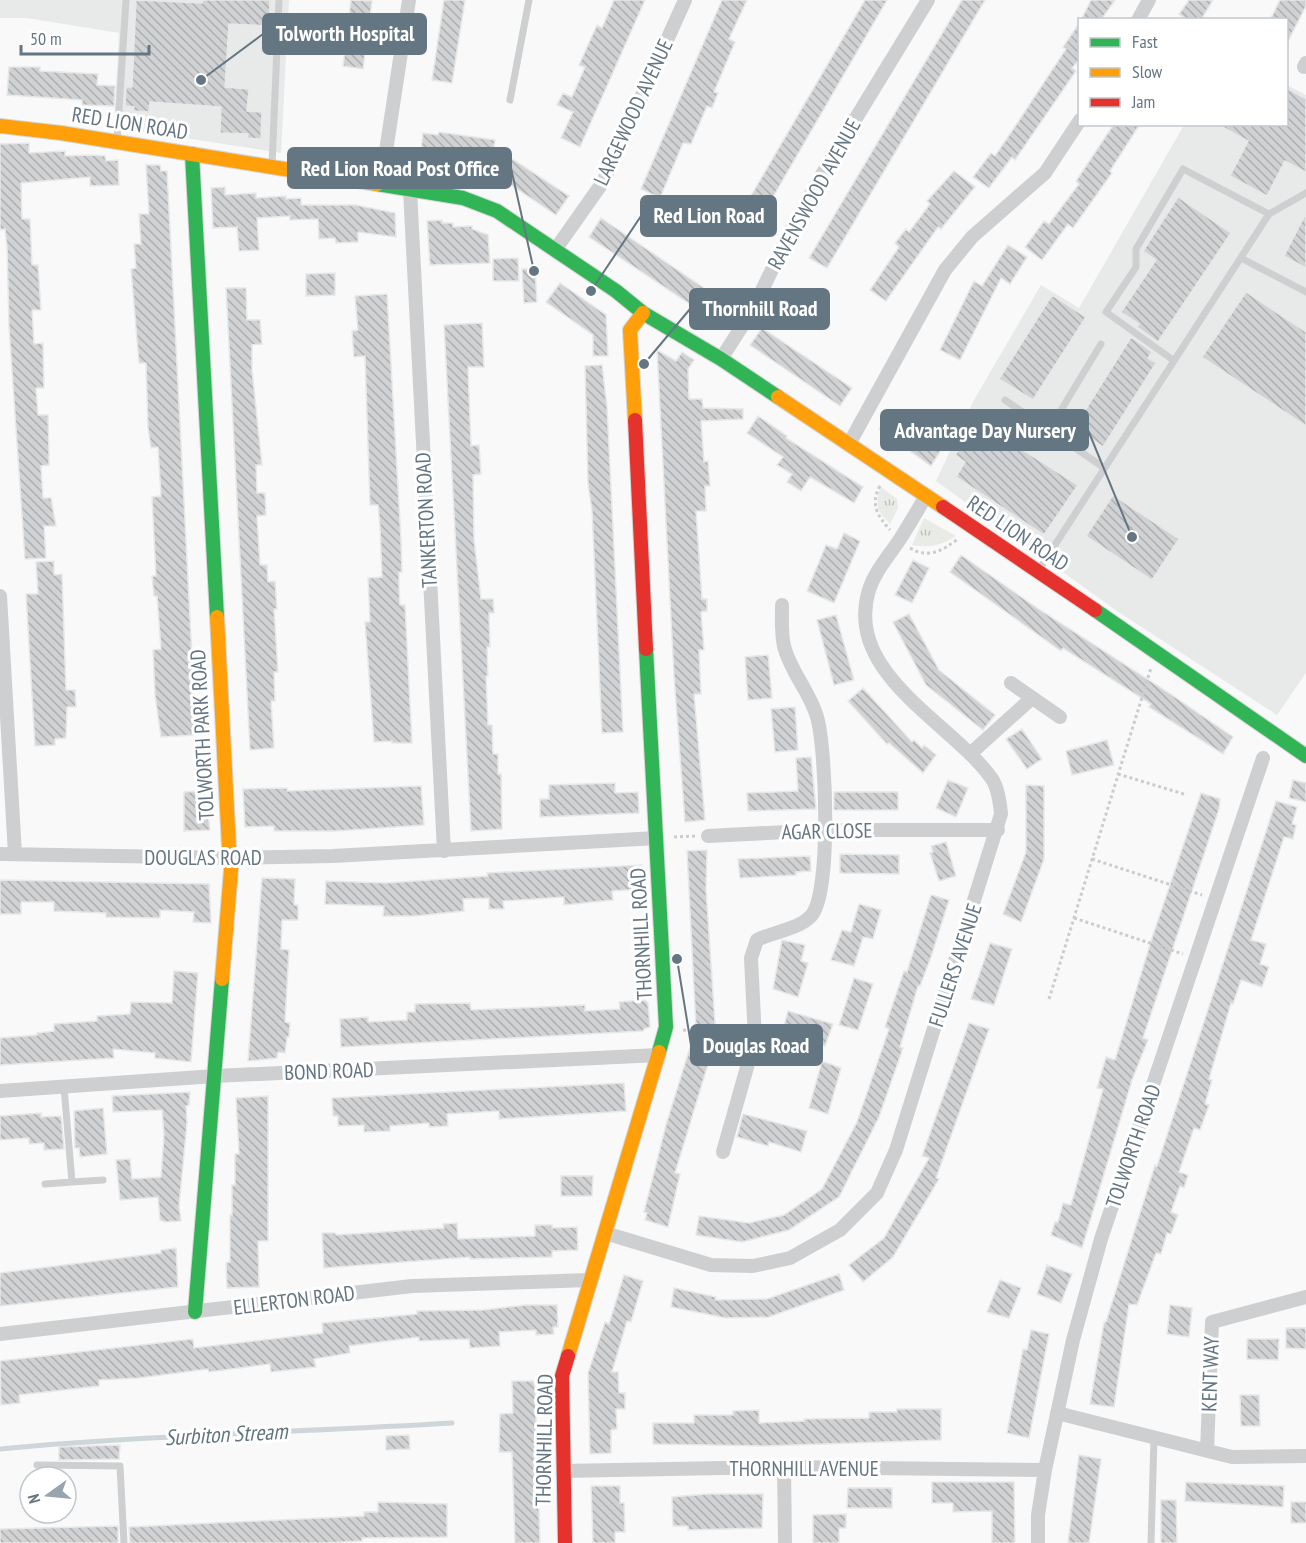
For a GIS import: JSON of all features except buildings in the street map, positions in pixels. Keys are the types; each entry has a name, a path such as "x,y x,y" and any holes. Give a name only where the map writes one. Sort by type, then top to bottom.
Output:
{"street":[{"path":"381,184 408,0"},
{"name":"LARGEWOOD AVENUE","path":"555,250 603,182 685,0"},
{"name":"RAVENSWOOD AVENUE","path":"722,360 753,309 793,226 831,159 928,0"},
{"path":"1139,18 1149,0"},
{"path":"849,444 945,270 972,237 1045,173 1078,123"},
{"name":"RED LION ROAD","path":"0,126 381,184 479,203 497,211 643,313 722,360 1039,571 1306,756"},
{"name":"TOLWORTH PARK ROAD","path":"192,154 227,815 232,858 195,1312"},
{"name":"TANKERTON ROAD","path":"410,190 444,850"},
{"name":"THORNHILL ROAD","path":"565,1543 562,1376 666,1028 630,330 643,313"},
{"name":"FULLERS AVENUE","path":"605,1233 711,1265 753,1266 790,1258 840,1230 877,1193 896,1150 998,830 1000,801 993,781 970,754 906,696 887,674 870,640 866,624 865,609 873,577 926,496"},
{"path":"0,596 15,854"},
{"path":"723,1152 755,1039 751,958 757,940 796,925 811,915 821,895 825,830 824,744 817,715 784,648 782,605"},
{"path":"1011,683 1060,717"},
{"path":"970,754 1032,698"},
{"name":"TOLWORTH ROAD","path":"1038,1543 1038,1515 1045,1470 1073,1340 1101,1239 1198,959 1263,758"},
{"name":"AGAR CLOSE","path":"708,836 825,830 998,830"},
{"name":"DOUGLAS ROAD","path":"0,854 232,858 444,850 657,838"},
{"name":"BOND ROAD","path":"0,1091 214,1076 658,1055"},
{"name":"ELLERTON ROAD","path":"0,1334 412,1286 590,1280"},
{"name":"KENT WAY","path":"1208,1451 1212,1322 1306,1297"},
{"path":"1057,1413 1232,1457 1306,1456"},
{"path":"784,1467 785,1543"},
{"name":"THORNHILL AVENUE","path":"563,1471 784,1467 1045,1470"}],"lane":[{"path":"117,142 126,0"},
{"path":"272,167 279,0"},
{"path":"510,100 529,0"},
{"path":"1173,360 1106,312 1136,267 1137,249 1183,169 1269,214"},
{"path":"1039,571 1103,467 1269,214 1306,193"},
{"path":"1241,258 1306,292"},
{"path":"1049,429 1101,344"},
{"path":"1005,400 1103,467"},
{"path":"64,1087 72,1182"},
{"path":"45,1184 103,1180"},
{"path":"1151,1543 1154,1438"},
{"path":"78,1466 120,1466 124,1543"}],"path":[{"path":"1049,999 1151,669 1158,655"},
{"path":"1118,774 1187,795"},
{"path":"657,838 708,836"},
{"path":"1092,859 1216,899"},
{"path":"1074,918 1198,959"},
{"path":"666,1028 755,1039"}],"shaded area":[{"path":"0,0 289,0 281,153 114,127 119,33 27,18 0,18"},
{"path":"1288,86 1306,95 1306,673 1277,715 1117,611 936,481 974,400 1041,285 1079,308 1183,126 1288,126"}],"green space":[{"path":"881,487 897,499 898,508 890,524 882,515 877,503"},
{"path":"924,518 956,536 935,545 912,545"}],"waterway":[{"name":"Surbiton Stream","path":"0,1449 169,1437 452,1423"}],"traffic: fast":[{"path":"192,154 217,617"},
{"path":"377,184 463,198 497,211 616,291 643,313 721,359 778,397"},
{"path":"1095,610 1306,756"},
{"path":"646,649 666,1027 659,1052"},
{"path":"195,1312 222,979"}],"traffic: slow":[{"path":"0,126 61,133 377,184"},
{"path":"635,420 630,330 643,313"},
{"path":"778,397 943,507"},
{"path":"217,617 229,847 232,858 222,979"},
{"path":"568,1356 659,1052"}],"traffic: jam":[{"path":"635,420 646,649"},
{"path":"943,507 1095,610"},
{"path":"565,1543 562,1376 568,1356"}],"place":[{"name":"Tolworth Hospital","path":"201,80"},
{"name":"Red Lion Road Post Office","path":"534,271"},
{"name":"Red Lion Road","path":"591,291"},
{"name":"Thornhill Road","path":"644,364"},
{"name":"Advantage Day Nursery","path":"1132,537"},
{"name":"Douglas Road","path":"677,959"}]}
